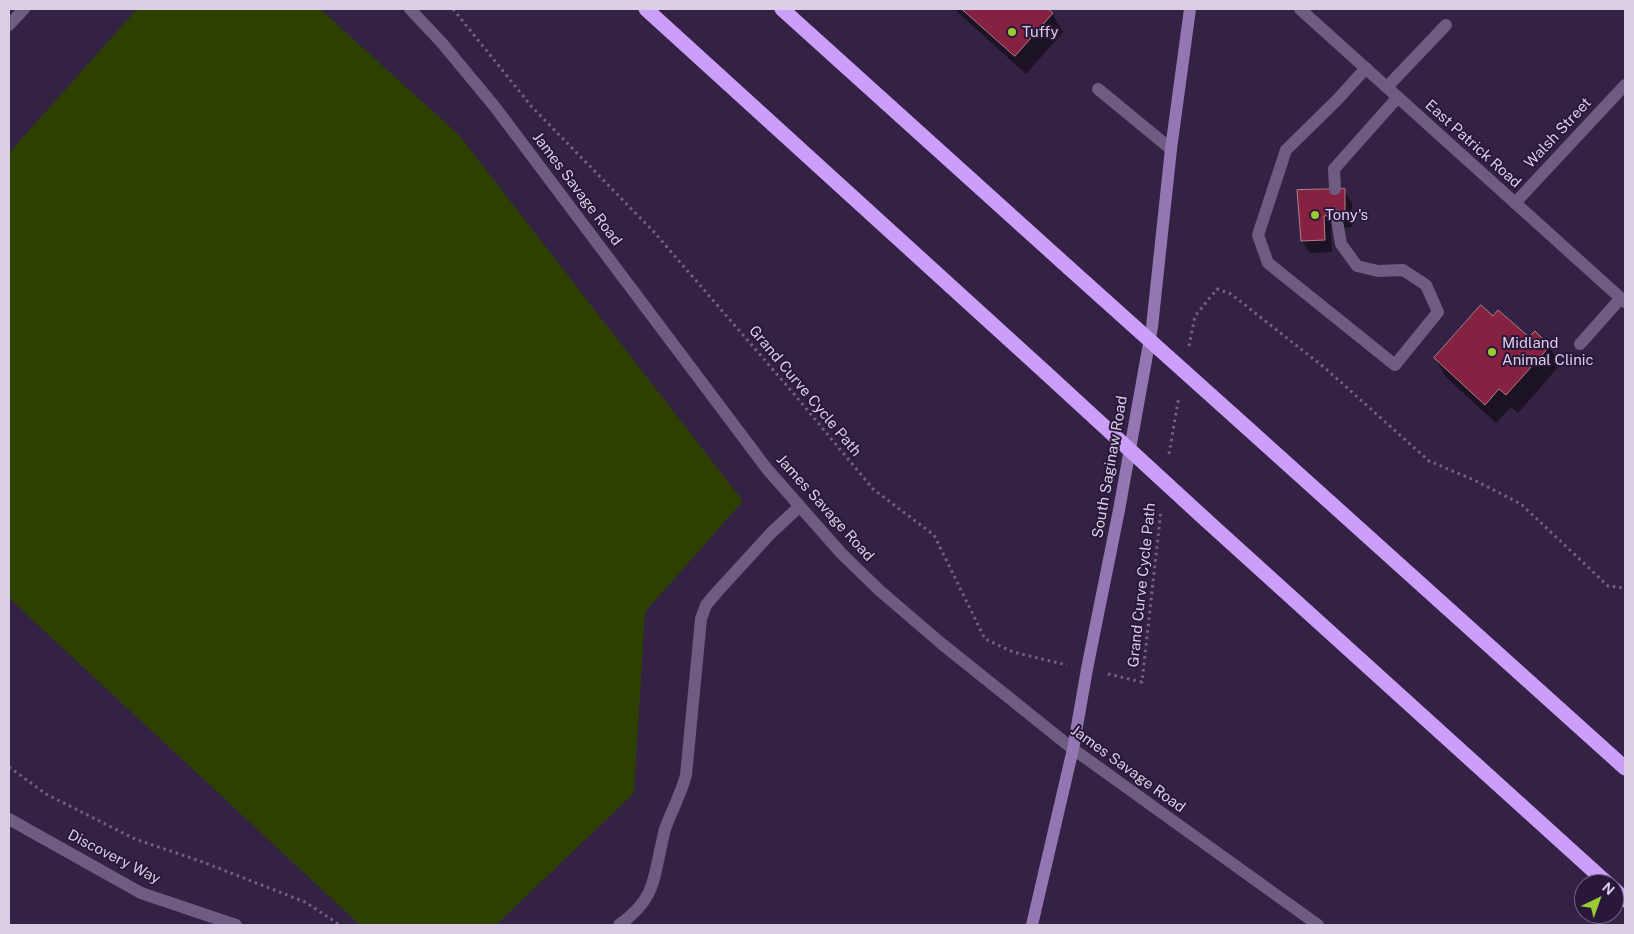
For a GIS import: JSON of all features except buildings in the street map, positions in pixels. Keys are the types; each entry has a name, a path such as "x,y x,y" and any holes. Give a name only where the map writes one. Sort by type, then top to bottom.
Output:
{"highway":[{"path":"646,9 1597,874"},
{"path":"782,9 1625,768"}],"main road":[{"name":"South Saginaw Road","path":"1032,925 1073,749 1152,328 1171,149 1190,9"}],"street":[{"path":"9,25 24,9"},
{"name":"James Savage Road","path":"410,9 453,56 495,107 766,468 841,553 886,595 1005,697 1073,749 1318,925"},
{"name":"East Patrick Road","path":"1300,9 1623,300"},
{"path":"1387,87 1446,25"},
{"path":"1336,215 1341,244 1357,266 1378,271 1403,270 1426,285 1438,312 1395,365 1268,264 1258,235 1286,150 1337,100 1366,68"},
{"name":"Walsh Street","path":"1515,203 1625,86"},
{"path":"1098,89 1171,149"},
{"path":"1335,189 1334,169 1398,97"},
{"path":"1580,344 1623,300"},
{"path":"619,925 632,916 645,902 654,884 665,830 682,791 686,775 701,618 706,605 745,561 799,507"},
{"name":"Discovery Way","path":"9,820 141,892 236,925"}],"path":[{"name":"Grand Curve Cycle Path","path":"453,9 532,107 654,232 873,489 934,535 985,639 1013,652 1142,682 1162,502"},
{"path":"1188,352 1196,316 1217,290 1231,294 1325,368 1429,461 1474,480 1521,504 1608,586 1625,588"},
{"path":"1167,464 1172,425 1180,389"},
{"path":"9,767 46,794 135,839 200,861 306,902 340,925"}],"green space":[{"path":"137,9 320,9 459,135 743,501 645,612 634,793 496,925 360,925 9,598 9,153"}],"place":[{"name":"Tuffy","path":"1012,32"},
{"name":"Tony's","path":"1315,215"},
{"name":"Midland Animal Clinic","path":"1492,352"}]}
